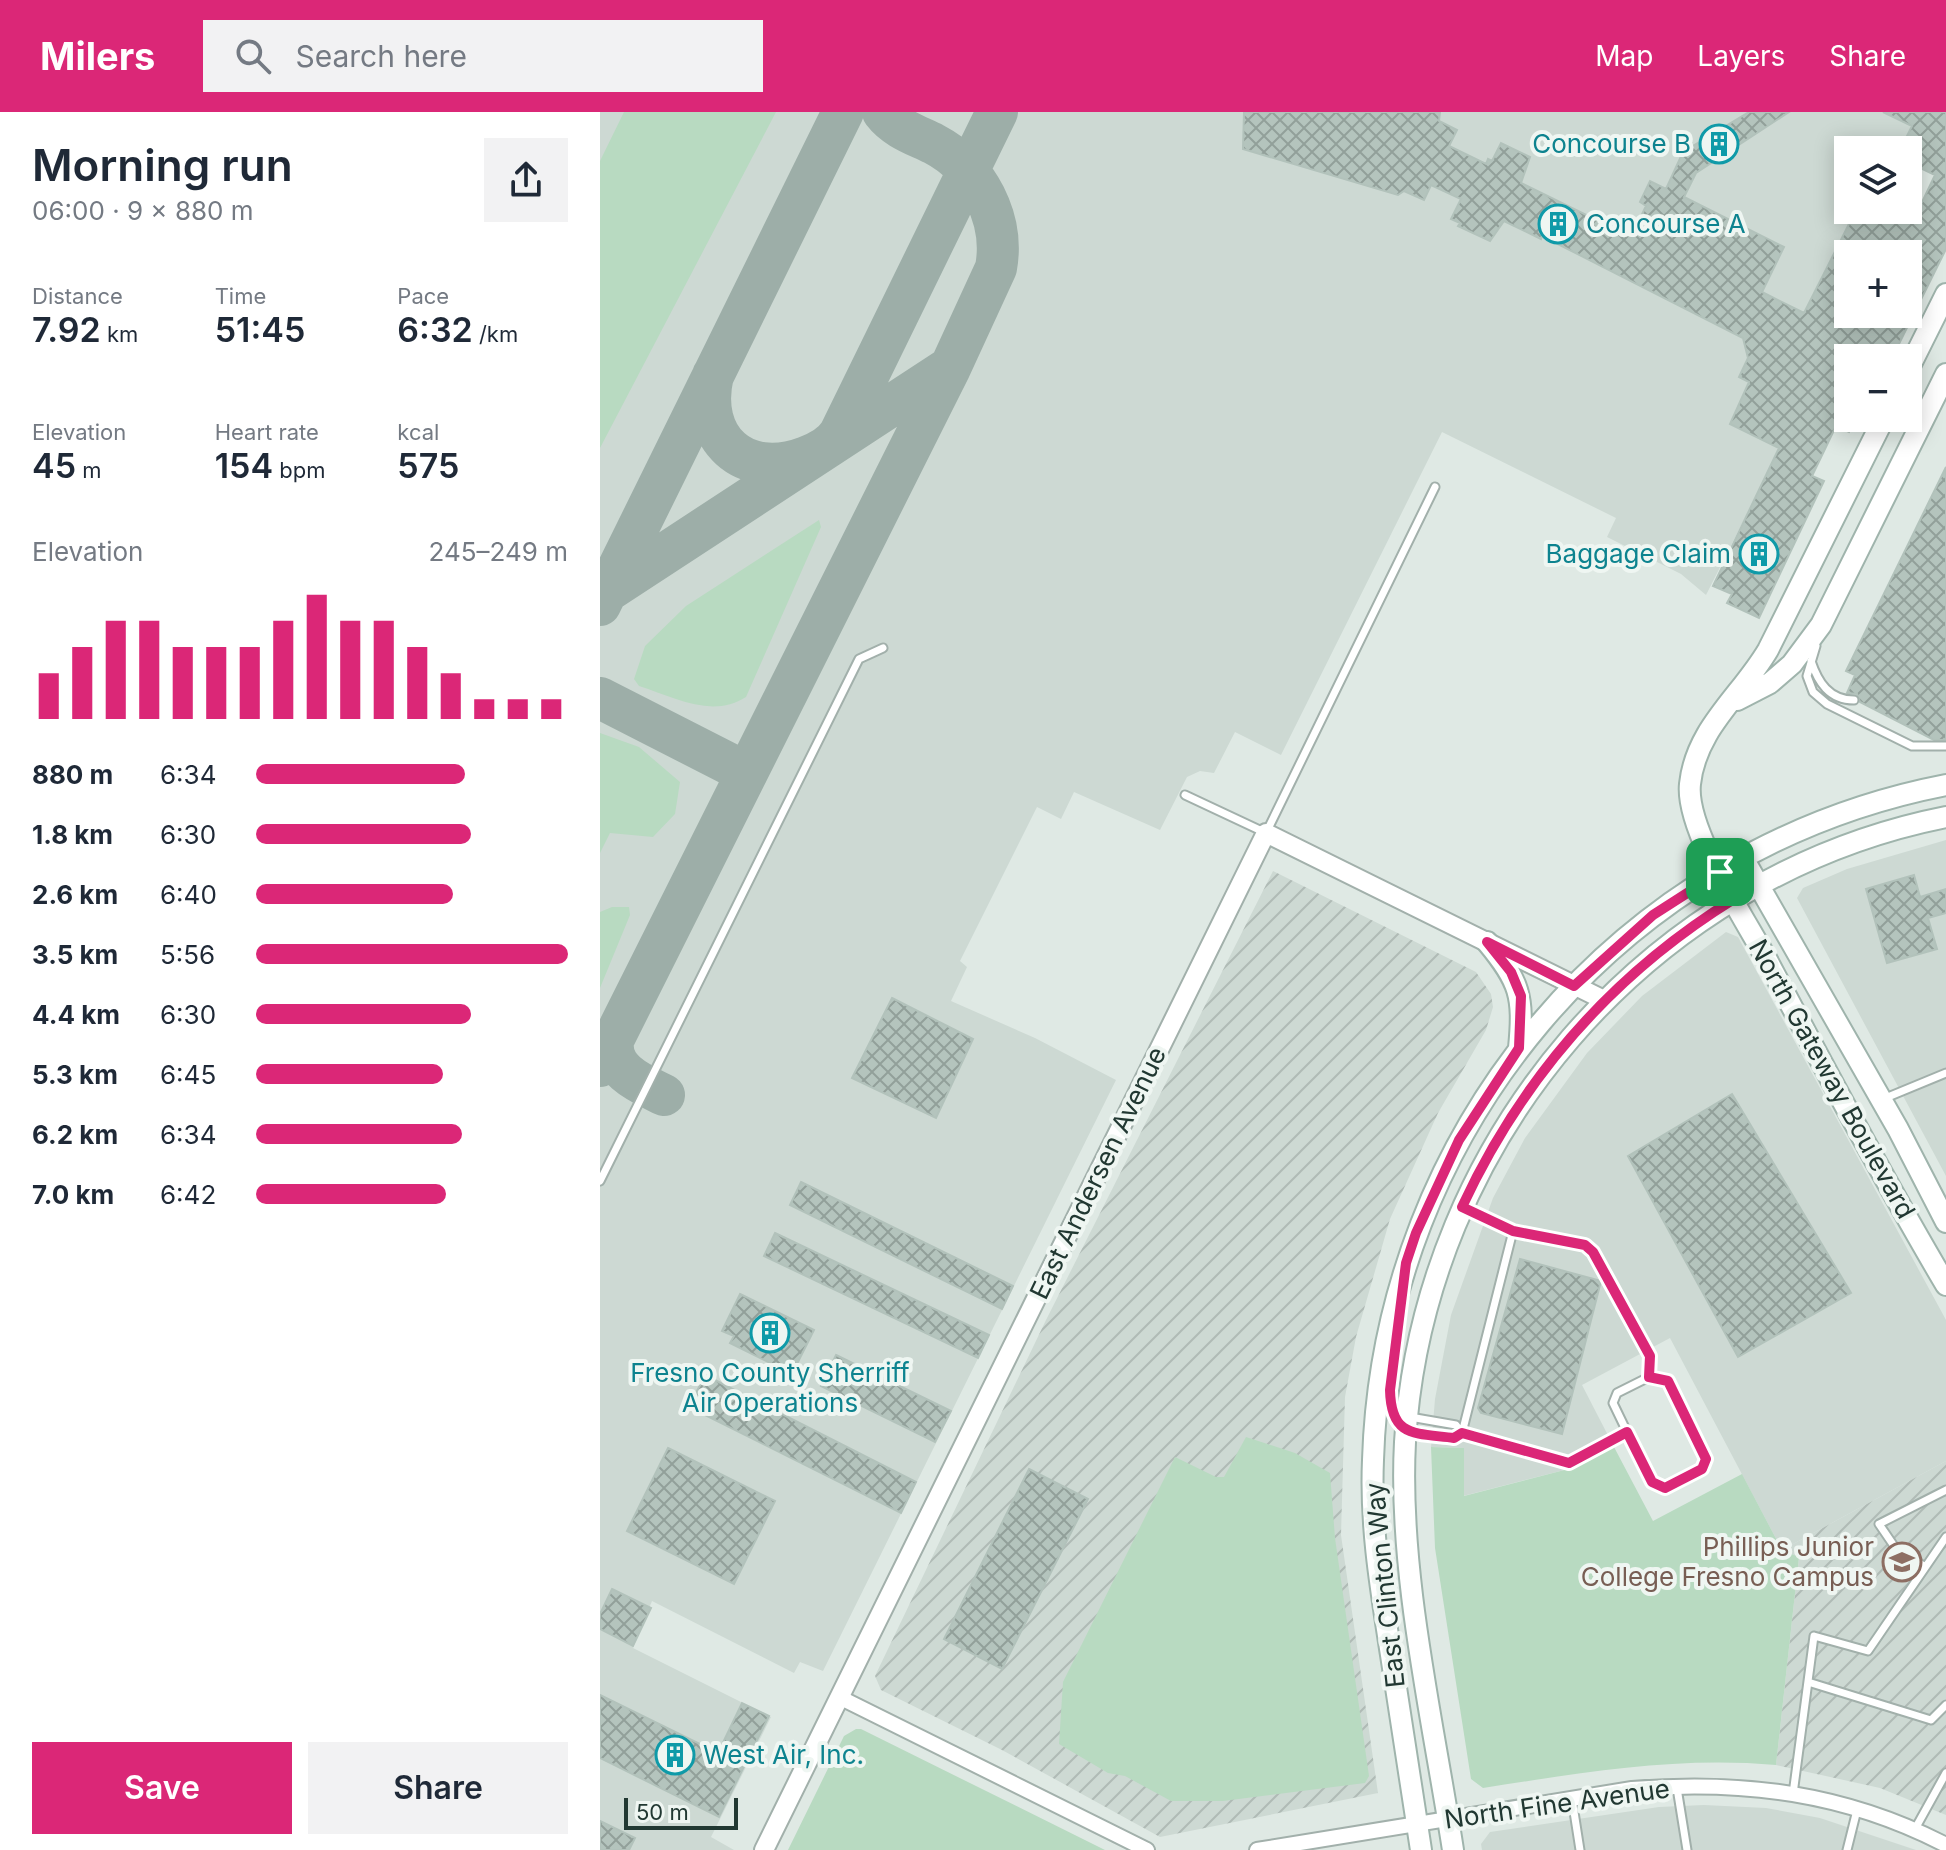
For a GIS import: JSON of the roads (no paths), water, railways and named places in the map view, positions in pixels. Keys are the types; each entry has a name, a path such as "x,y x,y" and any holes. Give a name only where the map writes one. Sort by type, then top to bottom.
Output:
{"main road":[{"path":"1921,344 1946,294"},
{"path":"1729,704 1770,683 1792,664 1821,625 1946,374"},
{"name":"North Gateway Boulevard","path":"1877,432 1768,650 1708,729 1694,758 1689,788 1695,821 1720,872 1890,1189 1946,1285"},
{"name":"East Clinton Way","path":"1421,1850 1379,1579 1372,1479 1380,1377 1406,1263 1444,1168 1475,1113 1519,1048 1574,986 1653,915 1743,858 1841,814 1946,785"},
{"name":"East Clinton Way","path":"1453,1850 1407,1531 1407,1424 1426,1308 1462,1207 1491,1148 1528,1090 1604,1000 1673,939 1758,885 1847,845 1946,817"},
{"name":"North Gateway Boulevard","path":"1743,858 1881,1099 1946,1222"},
{"path":"1487,942 1511,972 1521,996 1519,1048"},
{"path":"1406,1263 1390,1406 1397,1423 1407,1424"}],"street":[{"path":"1266,833 1604,1000"},
{"name":"East Andersen Avenue","path":"764,1850 1266,833"},
{"path":"839,1697 1147,1850"},
{"name":"North Fine Avenue","path":"1267,1849 1677,1785 1750,1786 1793,1794 1915,1829 1946,1845"}],"lane":[{"path":"1185,795 1266,833 1435,487"},
{"path":"1821,625 1810,659 1808,682 1813,692 1827,704 1912,746 1946,746"},
{"path":"600,1181 859,659 865,653 883,648"},
{"path":"1810,659 1822,687 1843,699 1854,700"},
{"path":"1881,1099 1946,1073"},
{"path":"1462,1207 1513,1231 1585,1245 1593,1252 1650,1356 1649,1377"},
{"path":"1407,1424 1454,1438 1462,1433 1513,1231"},
{"path":"1649,1377 1668,1381 1706,1459 1702,1469 1665,1488 1652,1482 1627,1432 1613,1403 1617,1393 1649,1377"},
{"path":"1407,1424 1456,1425 1462,1433 1569,1463 1627,1432"},
{"path":"1925,1567 1894,1546 1879,1524 1946,1490"},
{"path":"1793,1794 1814,1636 1868,1651 1946,1537"},
{"path":"1808,1682 1931,1720 1946,1705"},
{"path":"1915,1829 1946,1773"},
{"path":"1677,1785 1687,1850"},
{"path":"1572,1799 1580,1850"},
{"path":"1847,1850 1857,1810"}],"place":[{"name":"Concourse B","path":"1719,144"},
{"name":"Concourse A","path":"1558,224"},
{"name":"Baggage Claim","path":"1759,554"},
{"name":"Fresno County Sherriff Air Operations","path":"770,1333"},
{"name":"Phillips Junior College Fresno Campus","path":"1902,1562"},
{"name":"West Air, Inc.","path":"675,1755"}]}
